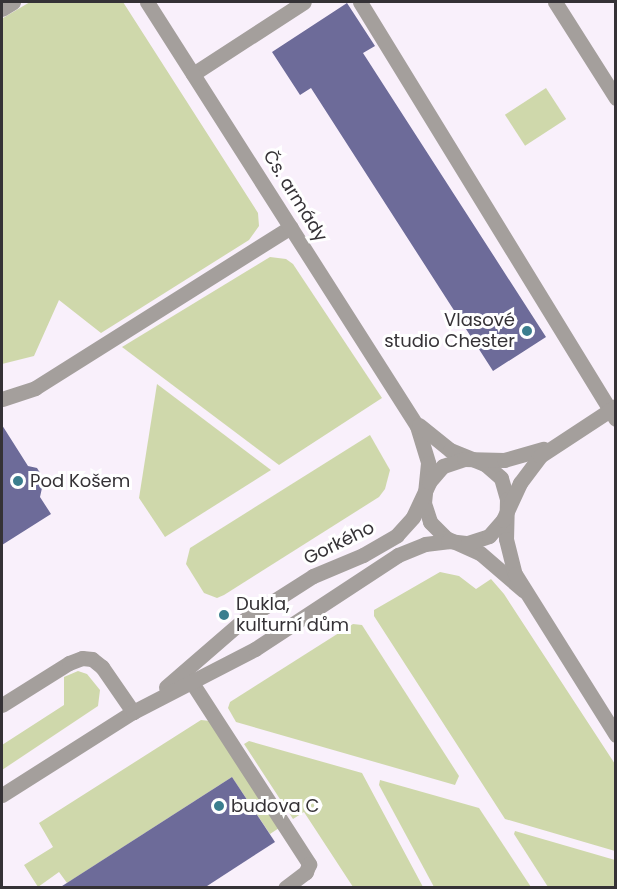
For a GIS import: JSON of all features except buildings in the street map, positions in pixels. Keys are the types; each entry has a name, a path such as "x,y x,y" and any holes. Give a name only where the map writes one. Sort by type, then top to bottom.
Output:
{"street":[{"path":"2,9 13,2"},
{"name":"Čs. armády","path":"147,2 409,412 440,444 485,464 501,478 507,499 506,539 509,557 524,591 615,735"},
{"path":"193,74 304,2"},
{"path":"360,2 614,412"},
{"path":"555,2 615,98"},
{"path":"2,399 35,388 291,227"},
{"name":"Čs. armády","path":"409,412 425,448 428,463 425,492 426,513 430,522 437,532 480,553 524,591"},
{"name":"Gorkého","path":"188,677 241,622 313,576 363,555 397,535 413,517 429,482 443,466 453,461 524,456 562,440 614,412"},
{"name":"Gorkého","path":"2,795 188,677 255,648 406,551 425,544 468,543 489,536 503,520 532,465 562,440"},
{"path":"2,705 69,663 82,658 92,659 102,667 133,712"},
{"path":"188,677 309,864 306,872 285,888"}],"green space":[{"path":"30,2 123,2 258,213 259,226 249,240 101,333 59,300 34,356 2,364 3,18"},
{"path":"546,88 566,119 525,146 505,115"},
{"path":"270,257 286,259 293,264 382,398 279,465 122,347"},
{"path":"157,384 271,470 165,537 139,498"},
{"path":"370,435 390,470 385,489 379,497 224,595 217,598 204,593 186,564 190,548"},
{"path":"440,572 459,576 476,589 491,579 504,594 615,764 615,851 505,819 374,616 374,610"},
{"path":"353,624 362,625 459,776 455,785 236,722 228,708 230,702"},
{"path":"78,671 87,674 100,690 98,706 2,770 2,745 64,705 64,677"},
{"path":"201,720 210,721 279,828 270,834 232,777 67,883 59,872 38,887 24,865 53,847 39,823"},
{"path":"249,741 362,773 423,887 353,887 304,812 293,819 244,744"},
{"path":"380,780 479,808 531,887 434,887 379,785"},
{"path":"515,831 615,860 615,887 548,887 514,834"}],"place":[{"name":"Vlasové studio Chester","path":"527,331"},
{"name":"Pod Košem","path":"18,481"},
{"name":"Dukla, kulturní dům","path":"224,615"},
{"name":"budova C","path":"219,806"}]}
